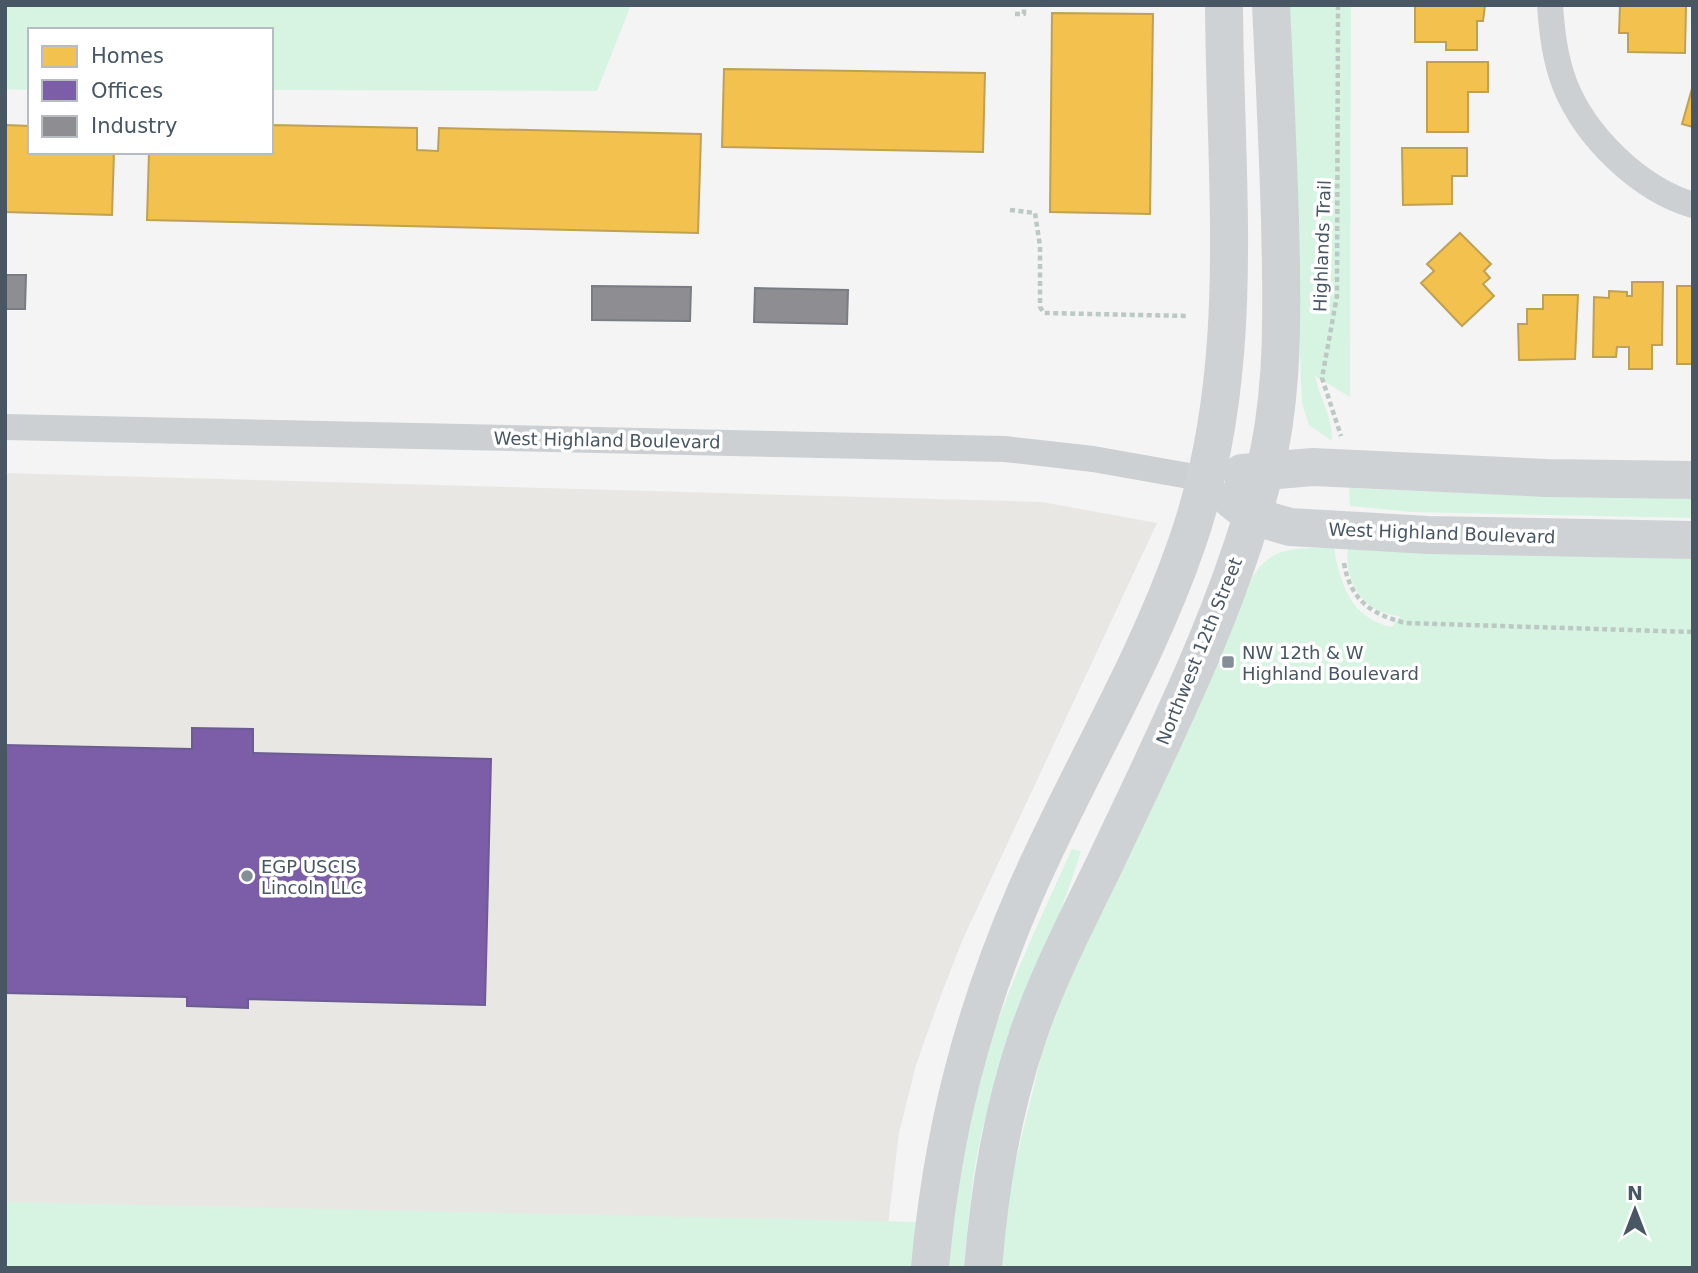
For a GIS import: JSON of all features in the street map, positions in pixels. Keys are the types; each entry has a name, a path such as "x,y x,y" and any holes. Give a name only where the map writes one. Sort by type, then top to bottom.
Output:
{"main road":[{"path":"930,1268 939,1185 952,1110 979,1012 1027,888 1153,632 1188,542 1206,479 1217,421 1230,318 1224,5"},
{"name":"Northwest 12th Street","path":"983,1268 989,1187 1005,1114 1028,1035 1051,974 1174,717 1208,637 1252,516 1265,470 1276,405 1282,336 1280,199 1271,5"},
{"name":"West Highland Boulevard","path":"1206,479 1265,470 1342,469 1546,478 1693,480"},
{"name":"West Highland Boulevard","path":"1206,479 1252,516 1290,527 1428,535 1693,540"}],"street":[{"path":"1550,5 1553,46 1566,87 1584,120 1608,148 1655,188 1693,205"},
{"name":"West Highland Boulevard","path":"5,427 978,448 1093,459 1206,479"}],"path":[{"path":"1015,14 1024,14 1024,5"},
{"name":"Highlands Trail","path":"1338,5 1337,296 1322,378 1342,440 1342,469"},
{"path":"1010,210 1035,213 1040,246 1040,307 1044,313 1188,316"},
{"path":"1342,530 1346,573 1351,588 1360,601 1385,618 1406,623 1693,632"}],"shaded area":[{"path":"5,473 1042,502 1157,523 962,941 938,1003 916,1065 899,1133 887,1233 5,1268"}],"green space":[{"path":"5,5 631,5 597,91 273,90 273,28 28,28 28,90 5,89"},
{"path":"1284,5 1351,5 1350,397 1315,376 1328,417 1332,441 1309,425 1302,403"},
{"path":"1349,488 1535,496 1693,498 1693,518 1412,512 1350,506"},
{"path":"1334,547 1344,586 1357,608 1378,623 1392,627 1400,616 1376,609 1359,594 1349,572 1348,547 1693,555 1693,1268 1001,1268 1008,1192 1043,1049 1075,965 1193,717 1252,578 1268,559 1287,550"},
{"path":"1072,849 1081,851 1010,1044 983,1128 972,1187 964,1268 949,1268 965,1146 986,1055 1013,981"},
{"path":"5,1202 916,1222 912,1268 5,1268"}],"building: Homes":[{"path":"1415,5 1485,5 1483,21 1477,21 1477,50 1446,50 1446,42 1415,42"},
{"path":"1620,5 1686,5 1685,53 1628,52 1628,33 1619,33"},
{"path":"1052,13 1153,14 1150,214 1050,212"},
{"path":"1427,62 1488,62 1488,92 1468,92 1468,132 1427,132"},
{"path":"724,69 985,73 983,152 722,147"},
{"path":"1693,85 1693,127 1682,124"},
{"path":"5,125 28,126 28,154 114,154 112,215 5,212"},
{"path":"273,125 417,128 417,150 438,151 439,128 701,134 698,233 147,220 149,154 273,154"},
{"path":"1402,148 1467,148 1467,176 1452,176 1452,204 1403,205"},
{"path":"1460,233 1491,264 1484,271 1490,278 1483,284 1494,296 1462,326 1421,283 1434,271 1427,264"},
{"path":"1632,282 1663,282 1662,345 1652,345 1652,369 1629,369 1629,347 1617,347 1616,357 1593,357 1594,297 1609,298 1609,291 1627,292 1627,296 1632,296"},
{"path":"1677,286 1693,286 1693,364 1677,364"},
{"path":"1543,295 1578,295 1575,359 1519,360 1518,324 1527,324 1527,309 1543,309"}],"building: Offices":[{"name":"EGP USCIS Lincoln LLC","path":"192,728 253,729 253,753 491,759 485,1005 248,999 248,1008 187,1006 187,997 5,993 5,745 192,749"}],"building: Industry":[{"path":"5,275 26,275 25,309 5,309"},
{"path":"592,286 691,287 690,321 592,320"},
{"path":"755,288 848,290 847,324 754,322"}],"place":[{"name":"NW 12th & W Highland Boulevard","path":"1228,662"},
{"name":"EGP USCIS Lincoln LLC","path":"247,876"}]}
